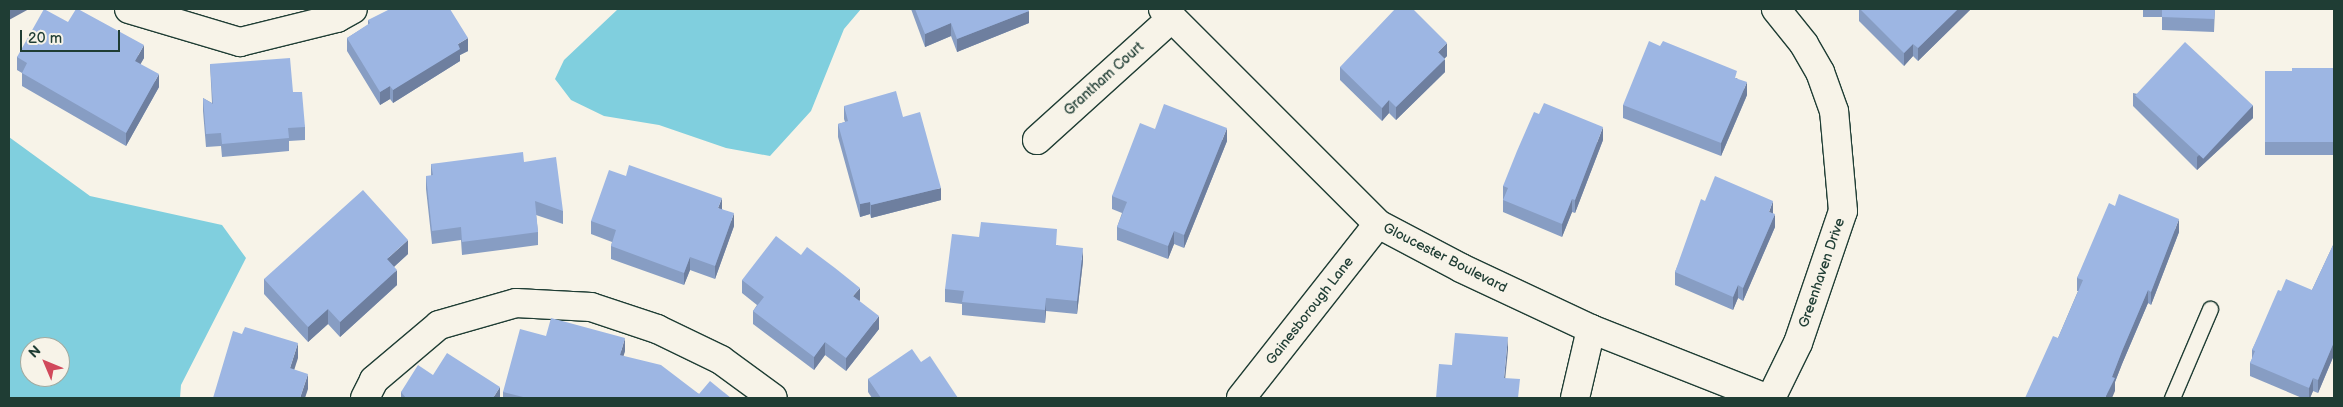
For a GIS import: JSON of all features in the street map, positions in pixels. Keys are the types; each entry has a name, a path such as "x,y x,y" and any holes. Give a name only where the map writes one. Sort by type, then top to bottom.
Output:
{"street":[{"path":"129,9 240,42 337,18 353,9"},
{"name":"Greenhaven Drive","path":"1771,398 1798,343 1843,212 1834,111 1820,72 1777,9"},
{"name":"Grantham Court","path":"1037,140 1167,13"},
{"name":"Gloucester Boulevard","path":"1167,13 1378,224 1461,268 1591,329 1766,398"},
{"name":"Gainesborough Lane","path":"1241,398 1378,224"},
{"path":"365,398 374,380 440,325 516,303 591,307 657,329 721,360 774,398"},
{"path":"1576,398 1591,329"}],"lane":[{"path":"2172,398 2210,310"}],"water":[{"path":"618,9 861,9 844,29 811,111 770,156 726,148 659,125 604,116 571,100 555,79 564,60"},
{"path":"9,137 90,196 222,225 246,258 181,385 180,398 9,398"}],"building":[{"path":"44,9 68,22 76,9 78,9 144,45 135,61 159,74 126,133 22,73 27,63 17,57"},
{"path":"390,9 450,9 468,38 458,44 460,49 393,90 390,86 380,92 347,38 370,23 368,20"},
{"path":"915,9 1028,9 1029,11 957,39 951,23 925,34"},
{"path":"1395,9 1413,9 1447,43 1438,52 1445,59 1396,107 1389,100 1382,108 1340,67"},
{"path":"1860,9 1958,9 1918,48 1913,44 1904,53"},
{"path":"2162,9 2215,9 2214,19 2162,17"},
{"path":"1649,41 1660,46 1663,41 1737,71 1735,78 1747,82 1721,143 1623,105"},
{"path":"2185,42 2253,105 2203,159 2135,95"},
{"path":"290,58 293,92 302,92 305,127 288,128 289,138 222,144 221,133 206,134 203,98 213,104 210,64"},
{"path":"2292,68 2334,68 2334,142 2265,142 2265,71 2292,71"},
{"path":"896,91 903,117 920,112 941,188 871,205 870,202 860,204 838,124 848,121 844,106"},
{"path":"1544,103 1603,127 1575,200 1572,199 1562,224 1503,200 1508,188 1503,186 1517,151 1534,112 1539,114"},
{"path":"1164,104 1227,128 1184,235 1174,231 1168,246 1117,227 1127,202 1112,196 1140,123 1155,129"},
{"path":"523,152 524,162 556,157 563,211 535,201 538,232 462,242 461,227 432,231 426,176 433,175 431,164"},
{"path":"629,165 722,198 718,208 734,213 715,266 690,257 684,273 611,246 616,230 591,221 609,170 626,176"},
{"path":"1715,176 1773,201 1769,212 1775,214 1743,288 1738,285 1733,297 1675,272 1701,199 1705,201"},
{"path":"363,190 408,240 387,259 397,270 340,322 328,309 308,327 264,279"},
{"path":"2119,194 2179,219 2151,292 2148,290 2122,351 2112,377 2115,378 2105,398 2025,398 2053,336 2058,338 2083,280 2077,278 2109,203 2115,206"},
{"path":"981,222 1057,229 1056,245 1083,248 1077,301 1046,298 1045,310 962,302 964,291 945,289 952,234 979,237"},
{"path":"776,236 801,255 807,247 835,268 860,288 853,296 879,316 846,358 825,342 814,357 753,311 764,297 742,280"},
{"path":"2334,243 2334,342 2318,380 2313,378 2309,388 2250,363 2255,351 2252,350 2278,290 2281,291 2286,279 2312,290"},
{"path":"551,318 625,338 620,355 661,365 699,394 710,381 731,398 527,398 503,392 520,329 546,336"},
{"path":"245,327 298,343 290,368 308,374 300,398 213,398 233,331 242,334"},
{"path":"1455,333 1508,337 1504,378 1520,379 1518,398 1436,398 1439,364 1452,365"},
{"path":"912,349 921,362 930,356 958,398 881,398 868,379"},
{"path":"447,353 500,387 493,398 406,398 401,392 418,365 433,375"}]}
